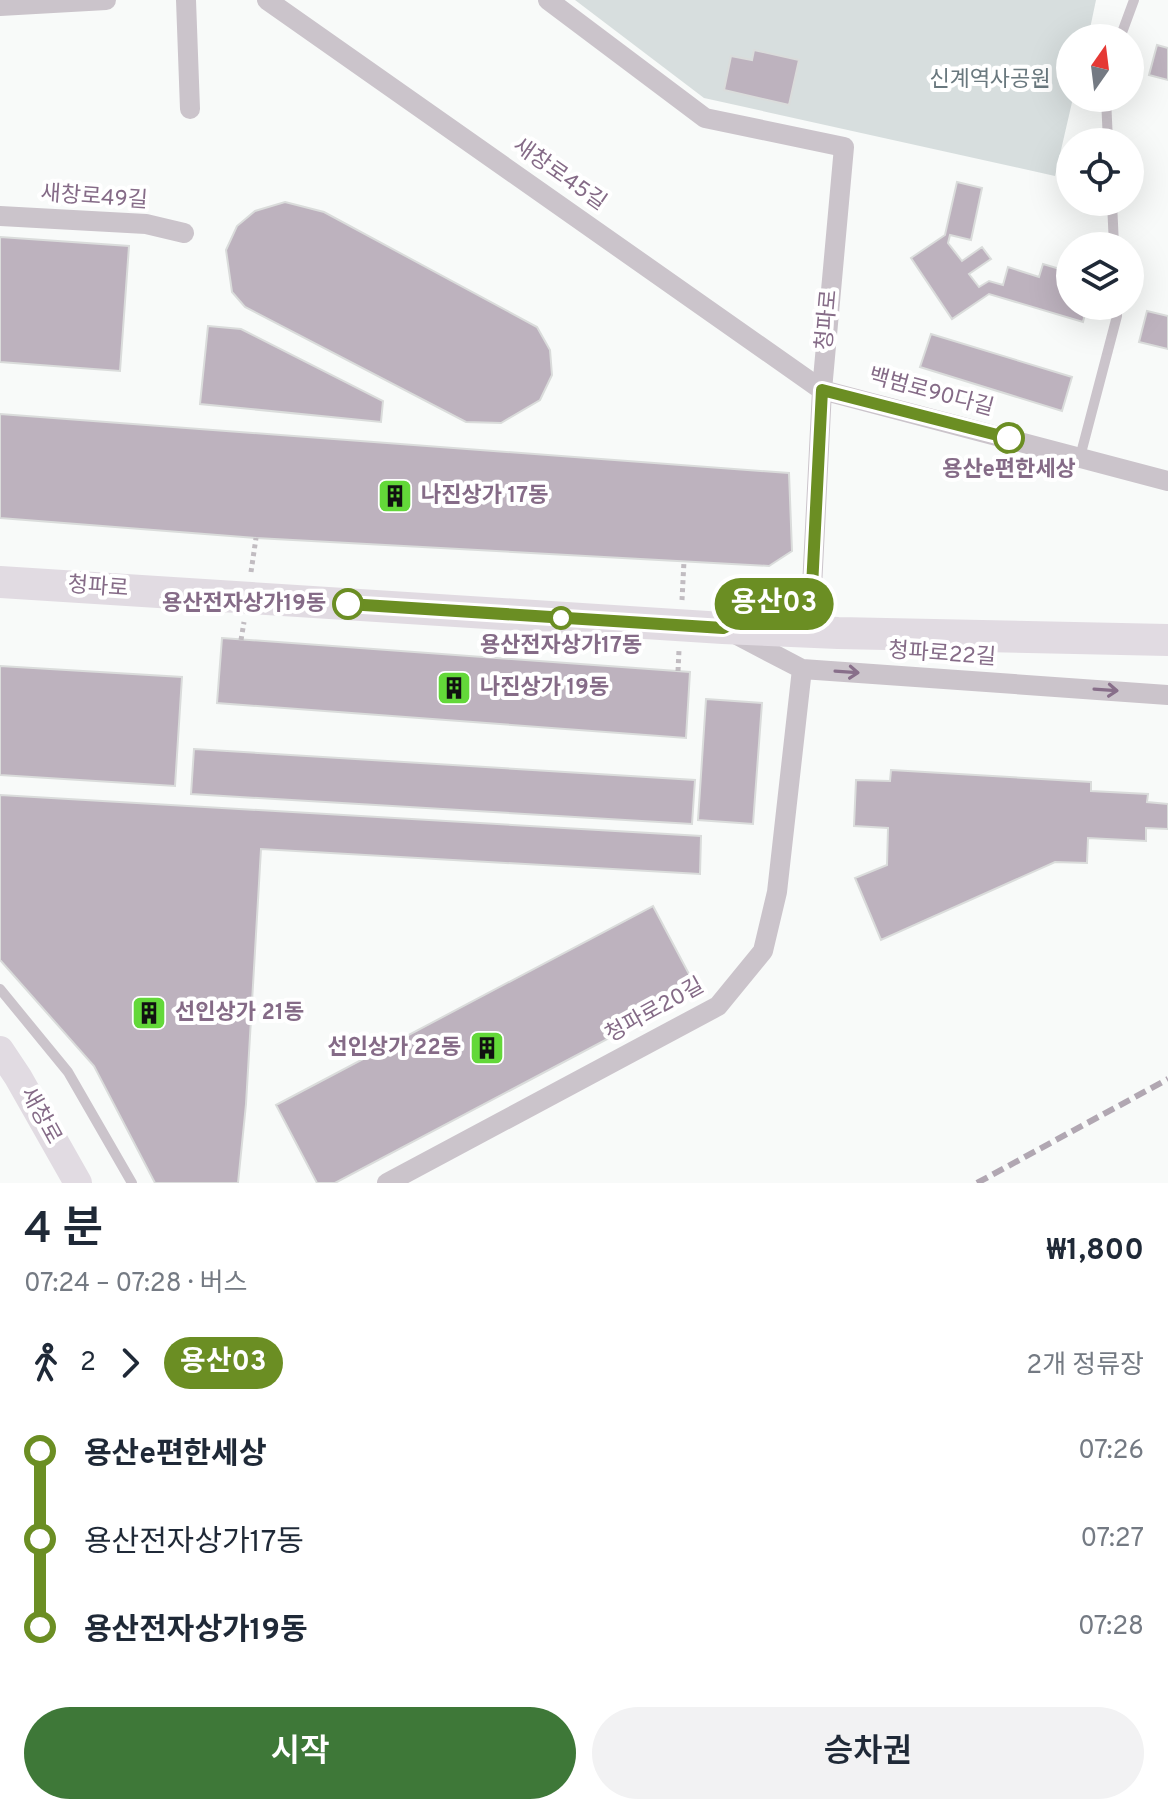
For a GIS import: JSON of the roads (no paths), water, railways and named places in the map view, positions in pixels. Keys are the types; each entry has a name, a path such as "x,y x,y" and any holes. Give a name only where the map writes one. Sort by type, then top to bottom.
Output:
{"main road":[{"name":"청파로","path":"0,582 723,628 1168,640"},
{"name":"새창로","path":"0,1050 78,1183"}],"street":[{"path":"0,6 106,0"},
{"path":"186,0 190,109"},
{"name":"새창로45길","path":"267,0 822,390"},
{"name":"청파로","path":"548,0 705,118 844,147 822,390 812,587 723,628"},
{"name":"새창로49길","path":"0,216 146,224 184,233"},
{"name":"백범로90다길","path":"822,390 1168,481"},
{"name":"청파로22길","path":"723,628 802,669 1168,695"},
{"name":"청파로20길","path":"387,1183 718,1006 763,951 777,892 802,669"}],"lane":[{"path":"1125,24 1134,0"},
{"path":"1080,457 1116,320"},
{"path":"0,989 68,1072 132,1183"}],"railway":[{"path":"977,1183 1168,1079"}],"place":[{"name":"용산e편한세상","path":"1009,438"},
{"name":"나진상가 17동","path":"395,496"},
{"name":"용산전자상가19동","path":"348,604"},
{"name":"용산전자상가17동","path":"561,618"},
{"name":"나진상가 19동","path":"454,688"},
{"name":"선인상가 21동","path":"149,1013"},
{"name":"선인상가 22동","path":"487,1048"}],"park label":[{"name":"신계역사공원","path":"990,80"}]}
